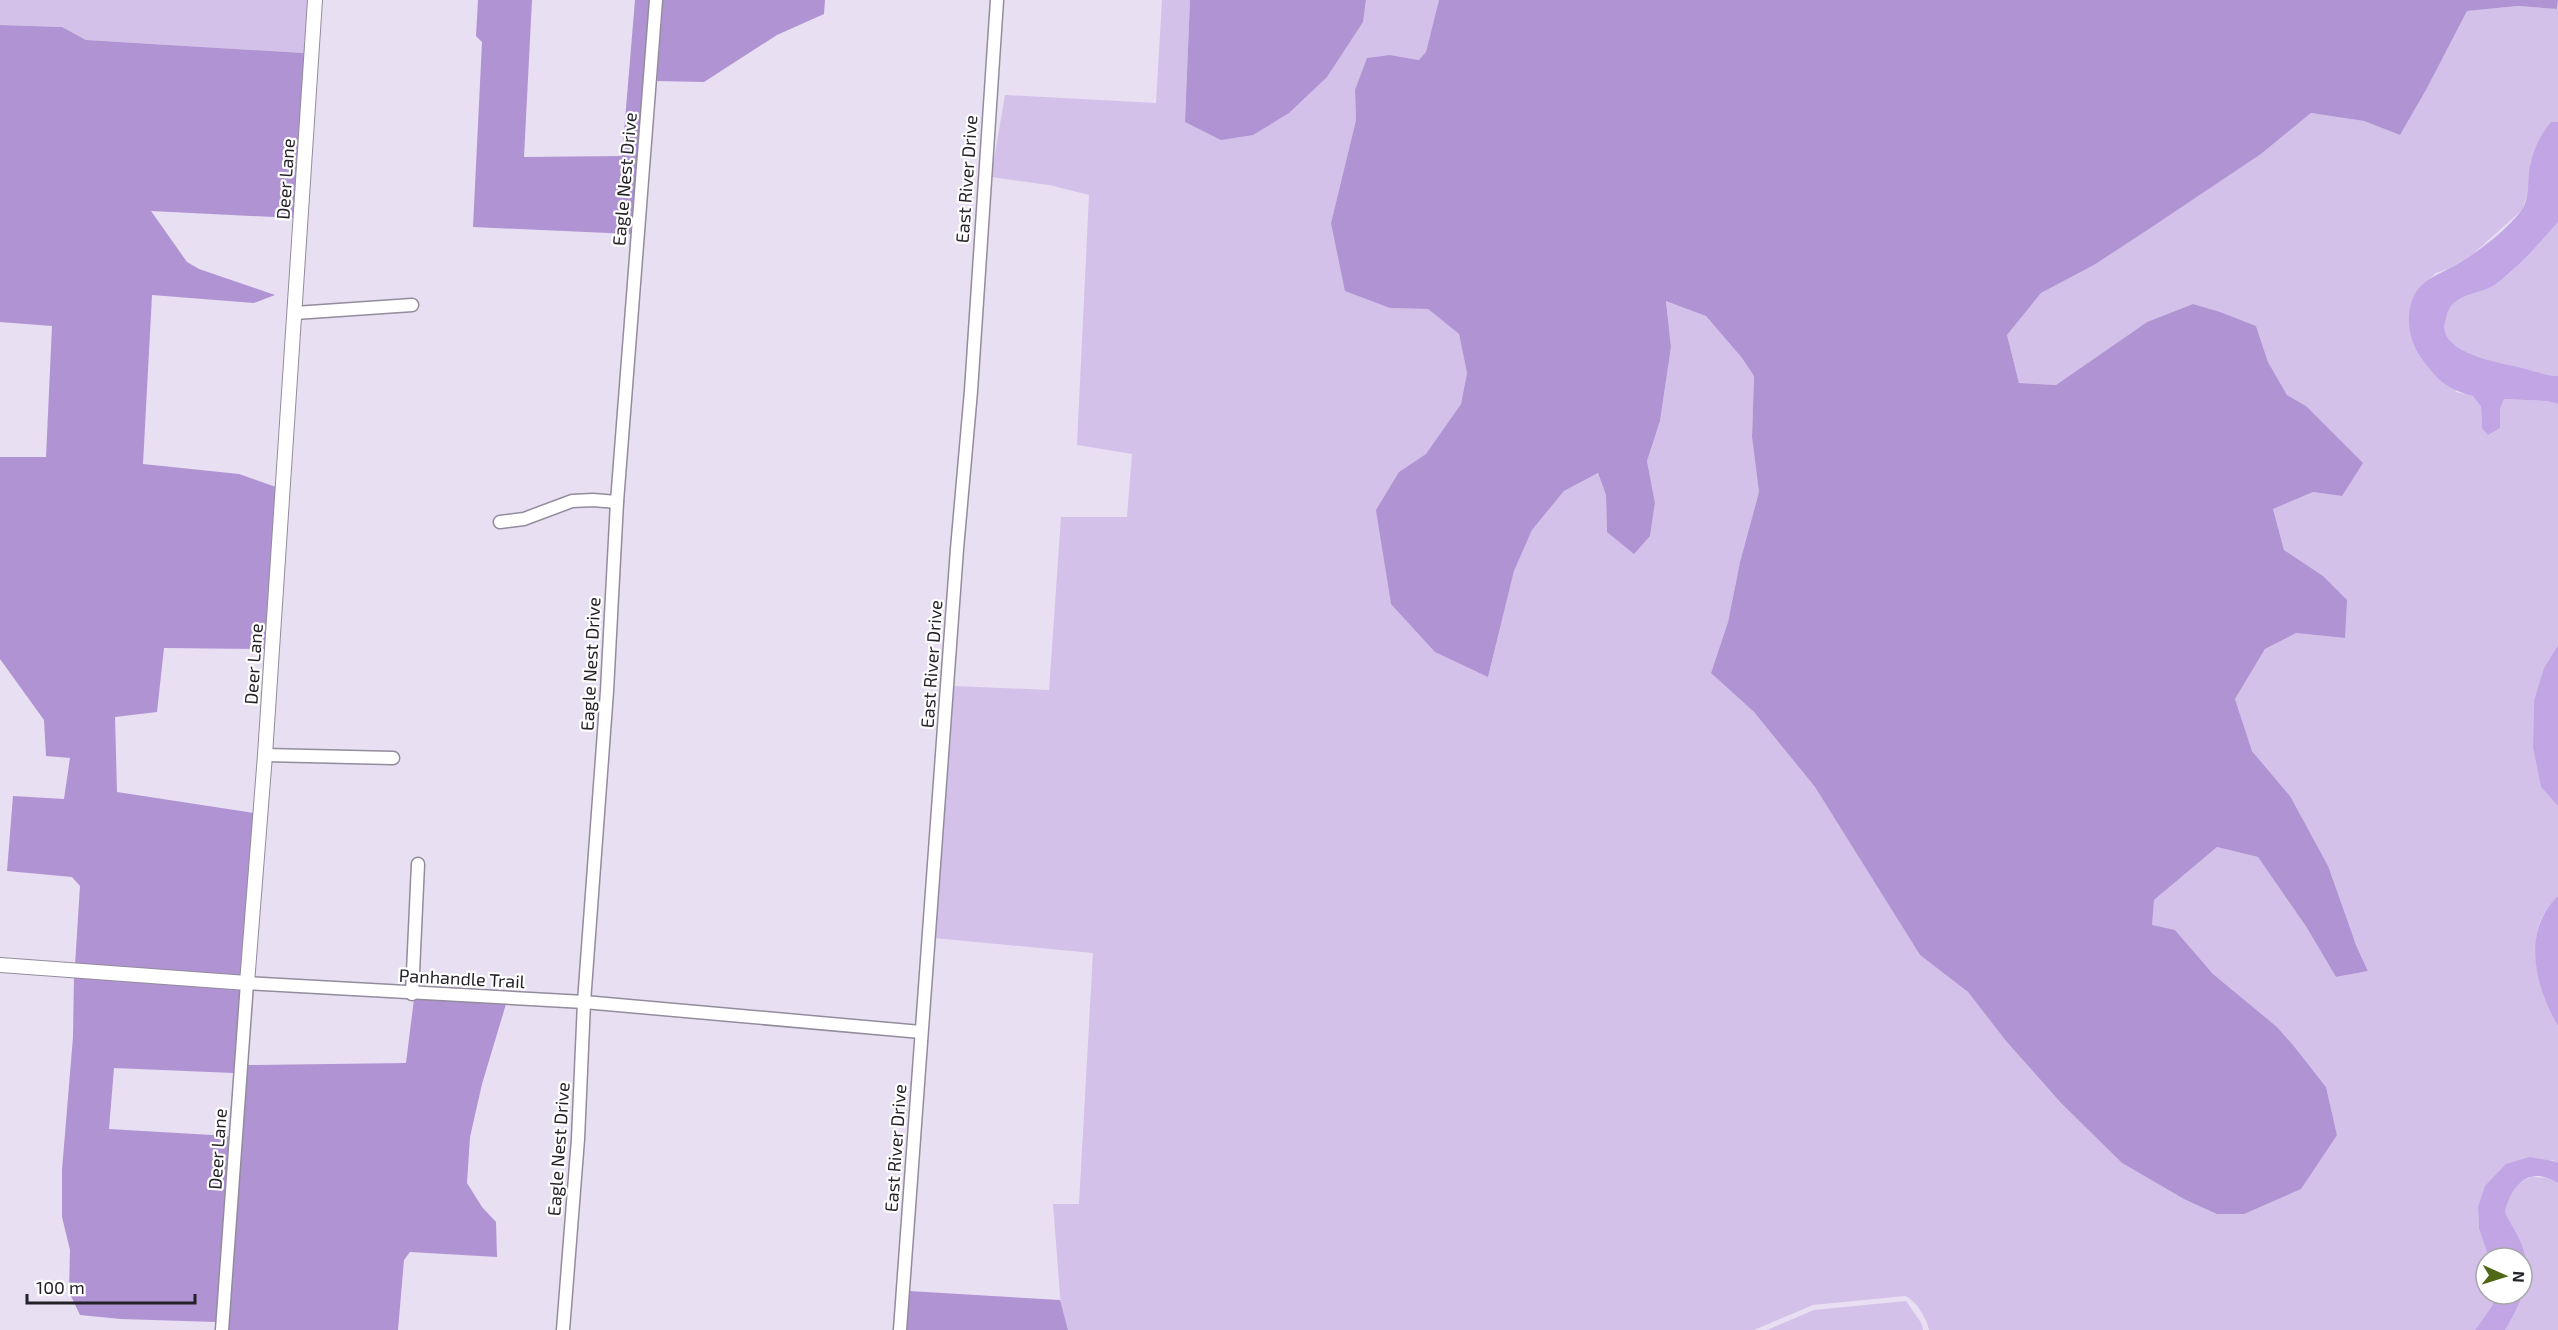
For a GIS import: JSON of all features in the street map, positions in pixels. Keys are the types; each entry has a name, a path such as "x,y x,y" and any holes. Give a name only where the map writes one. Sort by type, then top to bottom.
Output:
{"street":[{"name":"Deer Lane","path":"222,1330 265,755 315,0"},
{"name":"Eagle Nest Drive","path":"562,1330 578,1139 584,1002 607,691 617,502 657,0"},
{"name":"East River Drive","path":"900,1330 921,1032 972,391 997,0"},
{"path":"295,313 412,305"},
{"path":"500,522 524,519 572,501 617,502"},
{"path":"265,755 393,758"},
{"path":"412,994 418,864"},
{"name":"Panhandle Trail","path":"0,965 412,994 584,1002 921,1032"}],"shaded area":[{"path":"0,0 308,0 304,53 86,40 62,27 0,25"},
{"path":"478,0 532,0 524,157 622,156 635,0 650,0 631,234 473,227 482,42 476,36"},
{"path":"663,0 825,0 824,14 777,35 704,82 657,81"},
{"path":"1162,0 1190,0 1185,122 1363,22 1366,0 1439,0 1426,53 1419,60 1390,55 1355,90 1356,120 1331,223 1390,308 1428,309 1459,334 1467,373 1461,404 1426,455 1399,472 1488,677 1514,571 1532,530 1564,491 1598,473 1606,495 1607,532 1650,536 1655,503 1647,461 1660,421 1671,347 1666,300 1706,316 1742,358 1754,376 1752,437 1759,492 1740,562 1728,622 1711,673 1754,712 1815,787 1920,955 1968,992 2006,1041 2061,1103 2122,1163 2184,1199 2337,1135 2326,1087 2277,1027 2213,974 2175,930 2151,926 2154,900 2217,847 2258,857 2307,928 2336,977 2368,971 2290,796 2252,751 2235,699 2265,649 2296,633 2345,638 2323,576 2284,550 2273,509 2313,492 2342,496 2306,406 2287,395 2268,362 2256,326 2193,304 2147,322 2056,385 2019,383 2007,335 2041,293 2094,265 2149,229 2261,154 2311,113 2364,121 2400,135 2467,11 2518,6 2558,9 2558,122 2551,122 2530,164 2529,191 2522,210 2473,254 2450,268 2436,273 2419,288 2456,392 2473,396 2481,407 2482,428 2500,428 2500,409 2504,399 2547,401 2558,404 2558,645 2544,668 2534,700 2533,748 2541,787 2558,806 2558,896 2543,916 2536,936 2536,947 2545,994 2558,1026 2558,1162 2552,1160 2478,1207 2479,1229 2485,1246 2474,1246 2474,1306 2492,1306 2475,1330 1929,1330 1920,1310 1913,1301 1905,1296 1813,1305 1754,1330 1068,1330 1061,1308 1053,1204 1079,1204 1093,953 934,938 954,686 1049,690 1061,517 1127,517 1132,454 1077,445 1089,195 1049,185 991,177 1005,95 1156,103"},
{"path":"1190,0 1366,0 1363,22 1327,77 1289,113 1253,135 1221,140 1185,122"},
{"path":"1439,0 2558,0 2557,9 2518,6 2467,11 2400,135 2364,121 2311,113 2261,154 2149,229 2094,265 2041,293 2007,335 2019,383 2056,385 2147,322 2193,304 2220,312 2256,326 2268,362 2287,395 2306,406 2363,463 2342,496 2313,492 2273,509 2284,550 2323,576 2347,600 2345,638 2296,633 2265,649 2235,699 2252,751 2290,796 2328,866 2356,945 2368,971 2336,977 2307,928 2258,857 2217,847 2154,900 2152,925 2175,930 2213,974 2277,1027 2326,1087 2337,1135 2301,1189 2244,1214 2217,1214 2184,1199 2122,1163 2061,1103 2006,1041 1968,992 1920,955 1815,787 1754,712 1711,673 1728,622 1740,562 1759,492 1752,437 1754,376 1742,358 1706,316 1666,301 1671,347 1660,421 1647,461 1655,503 1650,536 1634,554 1607,532 1606,495 1598,473 1564,491 1532,530 1514,571 1488,677 1435,652 1391,604 1376,510 1399,472 1426,454 1461,404 1467,373 1459,334 1428,309 1390,308 1345,291 1331,223 1356,120 1355,90 1367,58 1390,55 1419,60 1426,52"},
{"path":"0,25 62,27 86,40 304,53 294,218 151,211 187,262 199,269 275,295 254,303 152,295 143,464 239,474 276,487 266,649 164,648 157,712 115,717 117,792 254,813 241,977 75,965 80,886 72,877 7,871 13,796 64,799 70,758 46,756 44,720 0,659 0,457 46,457 52,326 0,322"},
{"path":"2551,122 2558,122 2558,222 2521,262 2496,284 2456,301 2450,308 2446,319 2445,330 2449,340 2470,354 2542,374 2558,376 2558,404 2547,401 2504,399 2500,409 2500,428 2488,435 2482,428 2481,407 2473,396 2455,390 2442,382 2420,356 2412,340 2409,313 2414,295 2422,285 2478,250 2507,227 2521,211 2528,193 2534,151"},
{"path":"2558,222 2558,376 2542,374 2470,354 2449,340 2445,330 2451,306 2461,298 2491,287 2505,277 2529,255"},
{"path":"2558,645 2558,806 2541,787 2533,748 2534,700 2544,668"},
{"path":"2558,896 2558,1026 2538,977 2536,942 2539,926 2546,910"},
{"path":"74,976 240,988 234,1073 114,1068 109,1129 229,1136 216,1322 121,1319 80,1315 69,1292 70,1250 62,1217 62,1170 73,1037"},
{"path":"414,999 506,1004 482,1084 470,1137 467,1183 482,1207 496,1222 497,1257 410,1252 404,1260 398,1330 228,1330 247,1065 406,1063"},
{"path":"2530,1157 2558,1162 2558,1183 2539,1176 2531,1177 2517,1186 2505,1212 2522,1246 2485,1246 2479,1229 2478,1207 2485,1186 2506,1164"},
{"path":"2532,1177 2551,1178 2558,1183 2558,1330 2505,1330 2518,1306 2534,1306 2534,1246 2522,1246 2505,1212 2508,1199 2521,1182"},
{"path":"909,1291 1060,1300 1068,1330 906,1330"},
{"path":"1906,1301 1922,1324 1923,1330 1767,1330 1814,1310"},
{"path":"2492,1306 2518,1306 2505,1330 2475,1330"}]}
